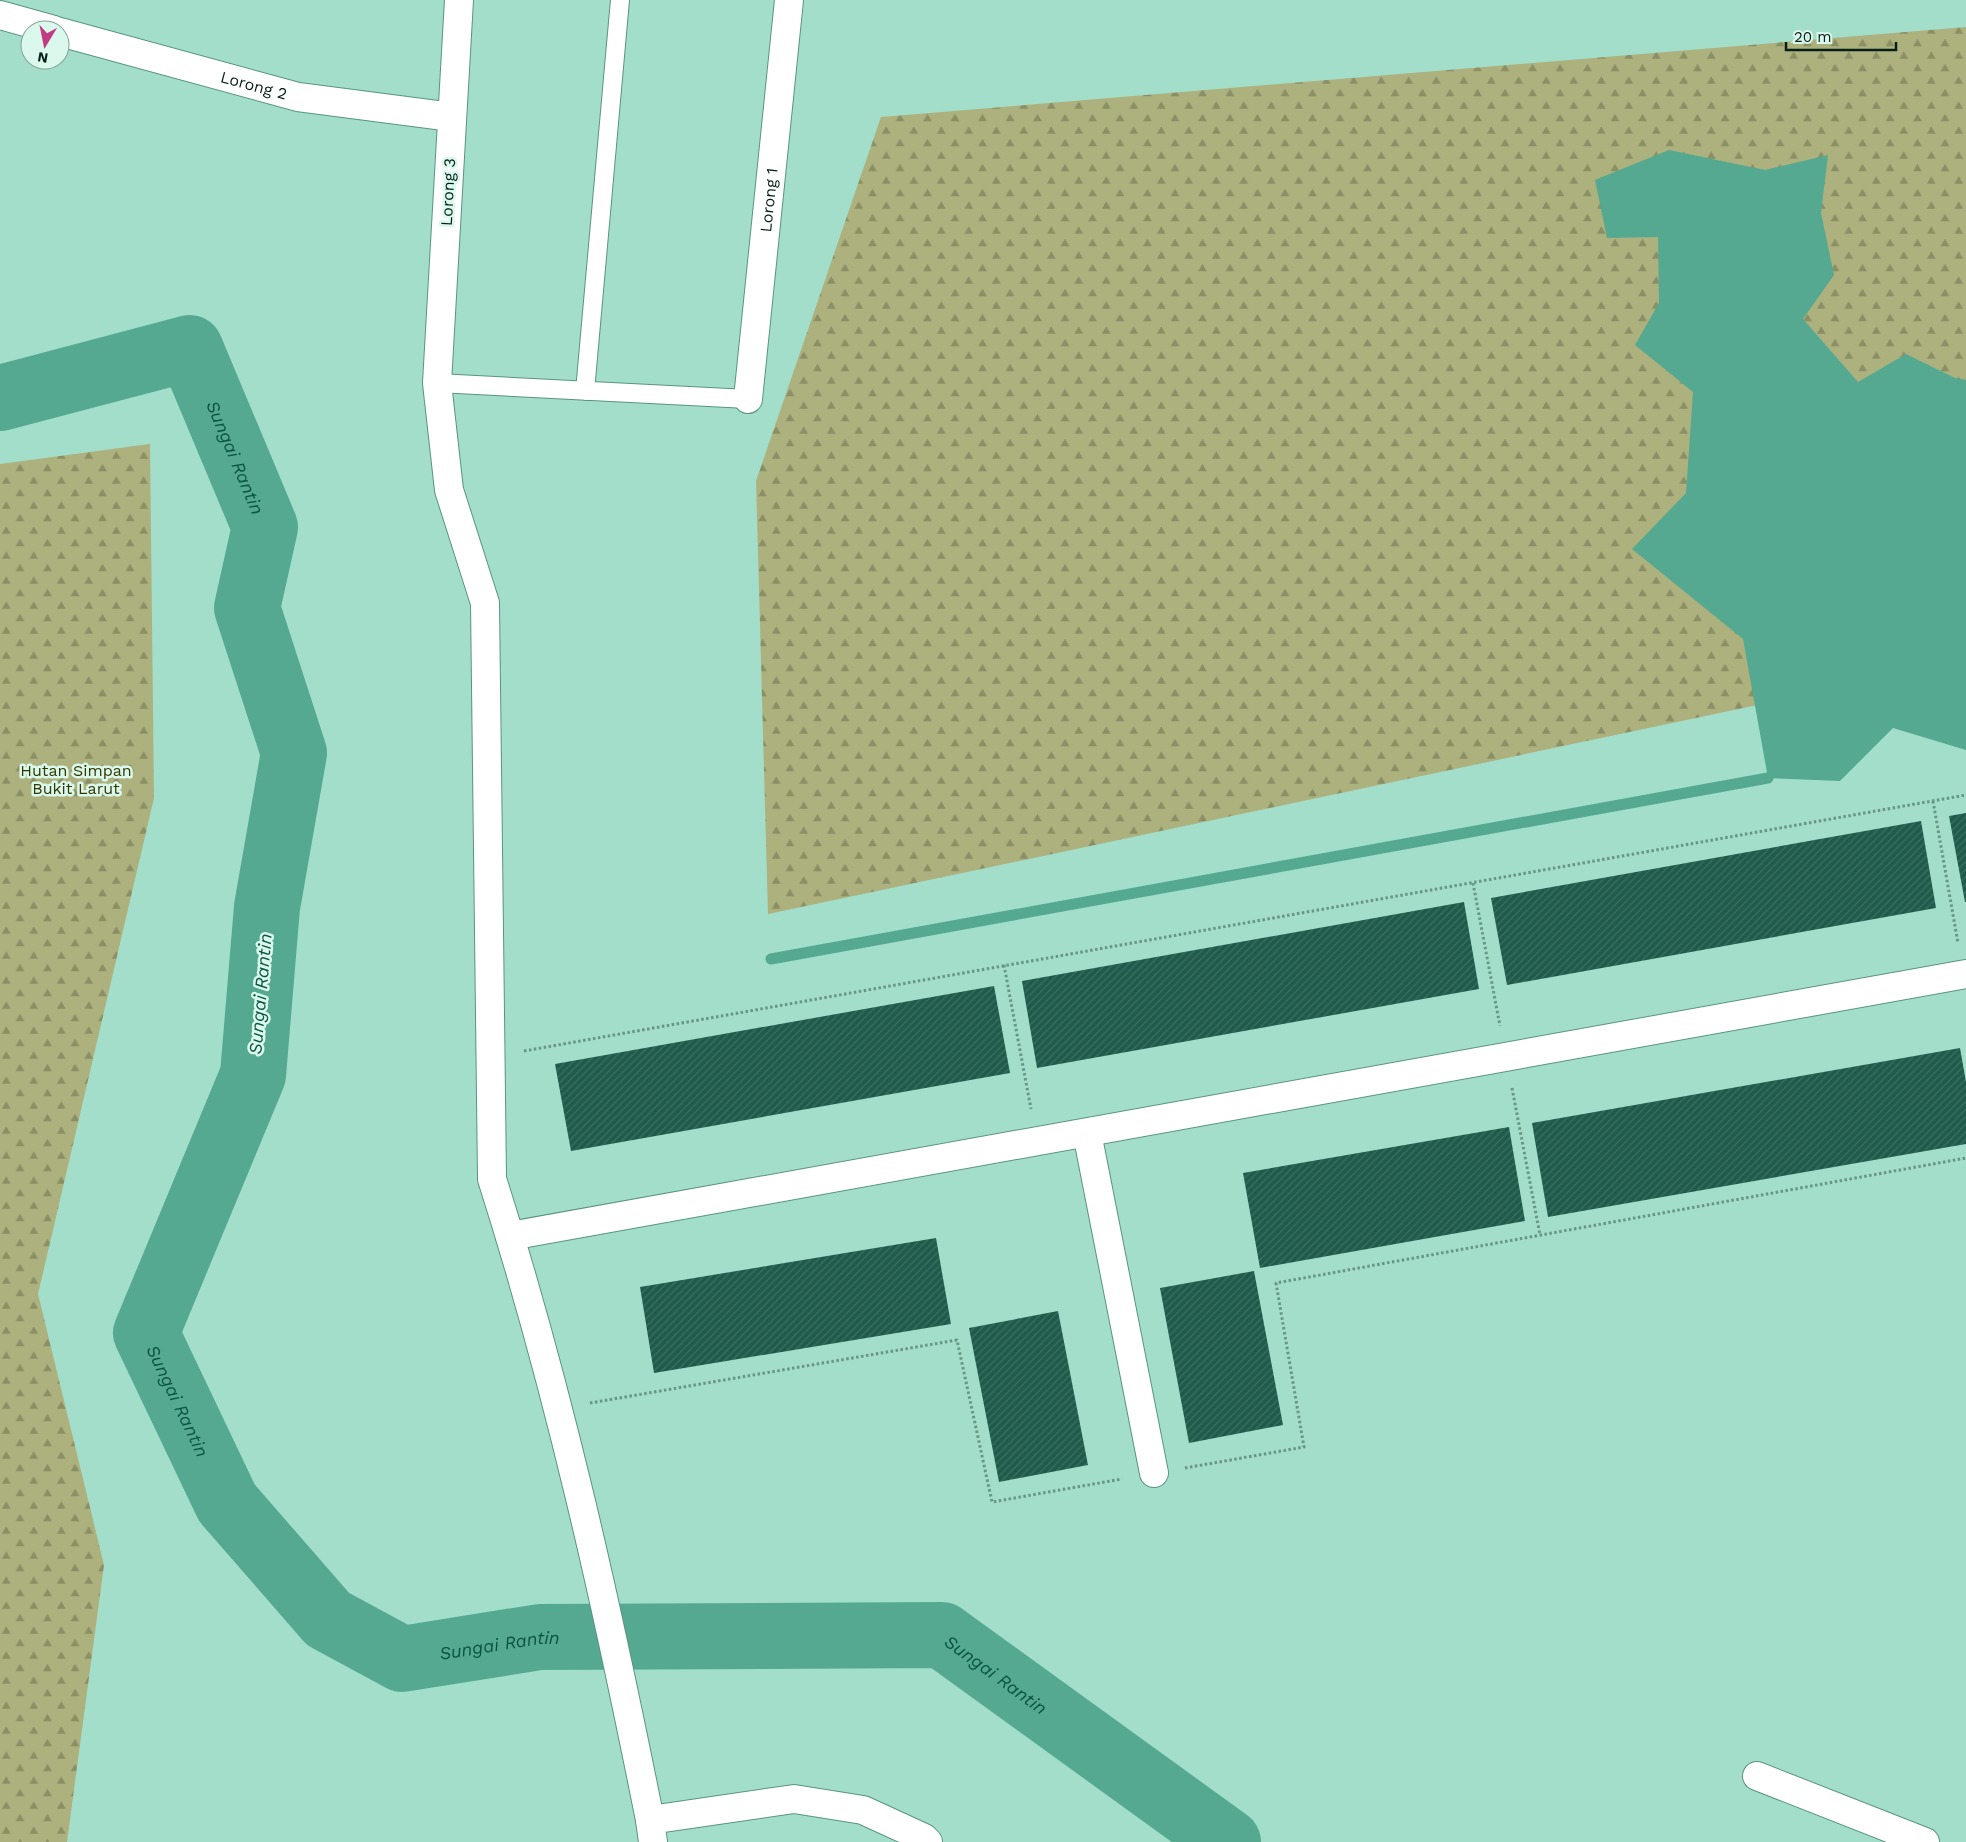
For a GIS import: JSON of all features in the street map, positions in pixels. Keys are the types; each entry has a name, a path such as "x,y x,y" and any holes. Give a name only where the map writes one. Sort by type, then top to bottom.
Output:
{"street":[{"name":"Lorong 3","path":"459,0 437,383 449,490 485,603 492,1179 510,1236 557,1409 598,1576 622,1679 651,1831"},
{"name":"Lorong 1","path":"748,399 789,0"},
{"path":"0,15 20,21"},
{"name":"Lorong 2","path":"70,35 298,97 452,117"},
{"path":"510,1236 1965,974"},
{"path":"1087,1133 1154,1473"},
{"path":"1757,1776 1925,1842"},
{"path":"651,1831 794,1799 863,1810 924,1838 928,1842"}],"lane":[{"path":"585,391 620,0"},
{"path":"437,383 748,399"}],"path":[{"path":"491,1056 1966,795"},
{"path":"1933,801 1965,974"},
{"path":"1004,965 1037,1141"},
{"path":"557,1409 957,1340 992,1502 1304,1447 1276,1283 1966,1158"}],"green space":[{"path":"1966,27 1966,661 768,914 756,481 881,117"},
{"name":"Hutan Simpan Bukit Larut","path":"150,444 154,798 38,1294 104,1565 67,1842 0,1842 0,464"}],"shaded area":[{"path":"1669,150 1765,170 1828,155 1821,213 1834,275 1803,319 1858,382 1906,354 1955,378 1966,380 1966,750 1893,728 1840,781 1768,778 1743,639 1632,549 1686,493 1693,392 1635,345 1659,303 1658,237 1607,238 1595,180"}],"building":[{"path":"1966,813 1966,902 1965,902 1949,816"},
{"path":"1921,821 1936,908 1507,985 1491,898"},
{"path":"1464,902 1479,989 1037,1068 1022,981"},
{"path":"994,986 1010,1073 571,1151 555,1064"},
{"path":"1960,1048 1966,1082 1966,1144 1548,1217 1532,1123"},
{"path":"1509,1127 1525,1221 1260,1268 1243,1173"},
{"path":"936,1238 951,1324 654,1373 640,1287"},
{"path":"1254,1271 1283,1425 1189,1443 1160,1288"},
{"path":"1058,1311 1088,1465 999,1482 969,1328"}],"waterway":[{"name":"Sungai Rantin","path":"0,398 190,348 265,527 247,608 294,753 267,907 253,1075 146,1333 227,1503 328,1619 402,1659 540,1637 942,1635 1228,1842"},
{"path":"771,959 1768,778"}]}
